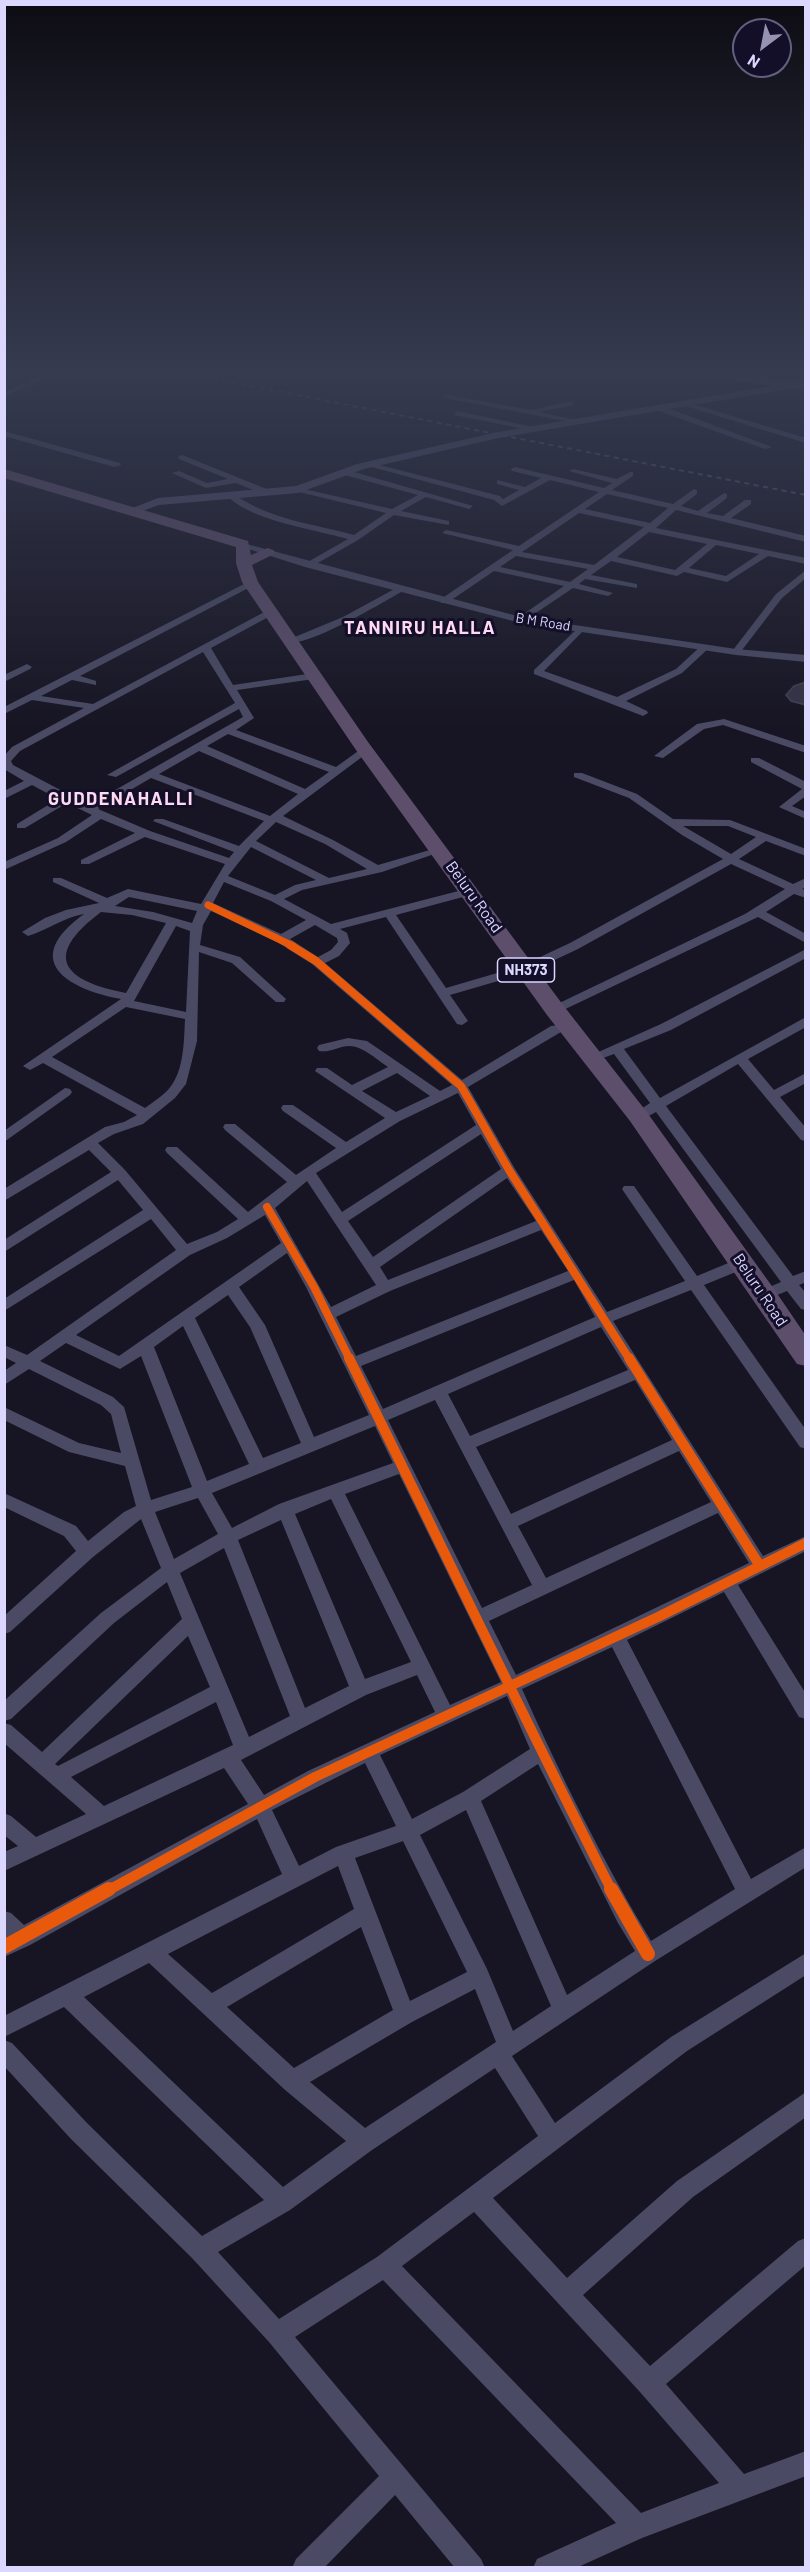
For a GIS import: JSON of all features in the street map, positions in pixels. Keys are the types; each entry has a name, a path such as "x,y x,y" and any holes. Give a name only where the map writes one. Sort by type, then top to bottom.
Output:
{"highway":[{"name":"Beluru Road","path":"63,493 210,538 242,557 271,612 365,751 440,850 561,1018 638,1116 743,1263 806,1357"},
{"path":"68,493 131,511 242,557 268,553"}],"main road":[{"path":"131,511 158,502 254,493"}],"street":[{"path":"315,493 446,523"},
{"path":"421,493 469,506"},
{"path":"479,493 497,498 502,503 522,493"},
{"path":"444,602 604,493"},
{"path":"609,493 673,508 698,524 716,541 806,561"},
{"path":"520,620 610,558 693,493"},
{"path":"309,565 425,494"},
{"path":"231,495 235,500 256,509 355,537"},
{"path":"698,524 724,496"},
{"path":"723,520 748,502"},
{"path":"579,510 650,527 723,520 803,537"},
{"path":"446,533 595,568"},
{"path":"610,558 677,573 716,541"},
{"path":"683,568 727,579 768,552"},
{"name":"B M Road","path":"268,553 444,602 520,620 736,652 806,659"},
{"path":"5,710 70,676 242,557"},
{"path":"493,568 608,593"},
{"path":"736,652 764,614 806,573"},
{"path":"584,576 634,586"},
{"path":"794,584 806,586"},
{"path":"290,640 318,633 351,618 400,590"},
{"path":"232,863 143,832 101,814 32,781 8,767 6,761 16,749 271,612"},
{"path":"580,628 537,672 642,713"},
{"path":"90,809 249,718 205,647"},
{"path":"618,702 679,671 705,647"},
{"path":"4,679 27,667"},
{"path":"70,676 92,683"},
{"path":"231,688 314,676"},
{"path":"30,697 94,707"},
{"path":"112,776 240,704"},
{"path":"659,756 700,726 724,722 806,750"},
{"path":"227,730 337,771"},
{"path":"197,746 306,793"},
{"path":"4,1196 110,1130 126,1128 172,1093 182,1080 192,1017 191,978 197,929 221,877 273,818 365,751"},
{"path":"755,760 806,789 784,807 806,816"},
{"path":"150,774 273,818 329,842 378,870"},
{"path":"578,775 633,796 670,822 731,859 800,892"},
{"path":"4,796 32,781"},
{"path":"21,825 67,798"},
{"path":"4,867 62,840 101,814"},
{"path":"159,821 246,847 327,881"},
{"path":"670,822 730,823 763,838 806,853"},
{"path":"85,862 143,832"},
{"path":"442,993 525,969 574,946 731,859 763,838"},
{"path":"275,899 299,887 378,870 440,850"},
{"path":"221,877 275,899 344,936 345,943 335,953 317,962"},
{"path":"57,880 106,906"},
{"path":"4,1379 185,1251 222,1235 267,1207 302,1177 346,1148 395,1118 461,1086 556,1029 561,1018 758,912 800,892 806,880"},
{"path":"192,1017 84,986 60,965 57,952 59,943 86,917 132,892 207,907 281,939 317,962 461,1086 509,1170 577,1273 760,1566"},
{"path":"330,928 470,892"},
{"path":"28,932 51,919 83,909 106,906 145,912 197,929"},
{"path":"387,912 462,1021"},
{"path":"758,912 806,939"},
{"path":"281,939 314,920"},
{"path":"30,1065 128,1000 173,921"},
{"path":"195,947 236,960 280,999"},
{"path":"592,1058 666,1027 806,953"},
{"path":"638,1116 806,1021"},
{"path":"324,1048 355,1042 439,1096"},
{"path":"616,1048 806,1305"},
{"path":"42,1057 146,1114"},
{"path":"740,1058 806,1137"},
{"path":"352,1090 397,1068"},
{"path":"322,1071 395,1118"},
{"path":"772,1096 806,1077"},
{"path":"4,1138 65,1092"},
{"path":"288,1108 346,1148"},
{"path":"341,1219 484,1126"},
{"path":"230,1127 302,1177 341,1219 385,1287"},
{"path":"89,1142 120,1173 185,1251"},
{"path":"172,1150 247,1219"},
{"path":"371,1266 509,1170"},
{"path":"4,1246 120,1173"},
{"path":"629,1189 806,1443"},
{"path":"267,1207 327,1315 511,1684 542,1752 625,1916 648,1954"},
{"path":"4,1306 153,1211"},
{"path":"327,1315 385,1287 545,1223"},
{"path":"64,1336 120,1363 288,1245"},
{"path":"4,1627 130,1516 202,1490 378,1418 604,1319 743,1263"},
{"path":"351,1364 577,1273"},
{"path":"765,1295 806,1276"},
{"path":"230,1286 257,1325 310,1446"},
{"path":"186,1316 259,1467"},
{"path":"145,1345 202,1490 228,1536 300,1719"},
{"path":"4,1350 113,1406 118,1411 145,1509 221,1690 236,1752 294,1877"},
{"path":"467,1444 639,1372"},
{"path":"438,1391 541,1586"},
{"path":"4,1413 75,1448 133,1462"},
{"path":"508,1522 683,1442"},
{"path":"4,1713 60,1661 171,1570 228,1536 285,1509 401,1467"},
{"path":"335,1490 447,1715"},
{"path":"4,1499 69,1531 87,1552"},
{"path":"478,1618 541,1586 722,1504"},
{"path":"285,1509 360,1689"},
{"path":"4,1920 14,1942 261,1807 369,1752 616,1637 806,1544"},
{"path":"728,1582 806,1711"},
{"path":"49,1770 192,1621"},
{"path":"616,1637 747,1892"},
{"path":"4,1862 236,1752 360,1689 422,1665"},
{"path":"49,1770 221,1690"},
{"path":"4,1731 102,1816"},
{"path":"369,1752 410,1830 480,1976 503,2050 553,2140"},
{"path":"4,2027 343,1853 410,1830 470,1798 542,1752"},
{"path":"470,1798 563,2010"},
{"path":"4,1822 33,1847"},
{"path":"343,1853 405,2015"},
{"path":"200,2250 282,2202 364,2142 563,2010 648,1954 806,1856"},
{"path":"210,2006 367,1912"},
{"path":"152,1953 292,2081 364,2142"},
{"path":"278,2334 385,2265 679,2044 806,1964"},
{"path":"292,2081 405,2015 480,1976"},
{"path":"68,1996 282,2202"},
{"path":"4,2050 79,2131 200,2250 278,2334 472,2568"},
{"path":"566,2294 685,2189 806,2103"},
{"path":"477,2198 649,2383 739,2487"},
{"path":"649,2383 806,2249"},
{"path":"385,2265 637,2527"},
{"path":"546,2568 637,2527 806,2463"},
{"path":"305,2568 396,2476"}],"building":[{"path":"806,682 806,705 791,701 786,695 794,686"}],"railway":[{"path":"796,493 806,495"}],"cycle path":[{"path":"208,905 281,939 316,961 461,1086 509,1170 577,1273 760,1566"},
{"path":"267,1207 314,1287 511,1684 541,1752 625,1916 648,1954"},
{"path":"4,1947 315,1777 660,1616 806,1543"}],"district":[{"name":"TANNIRU HALLA","path":"420,628"},
{"name":"GUDDENAHALLI","path":"121,799"}]}
